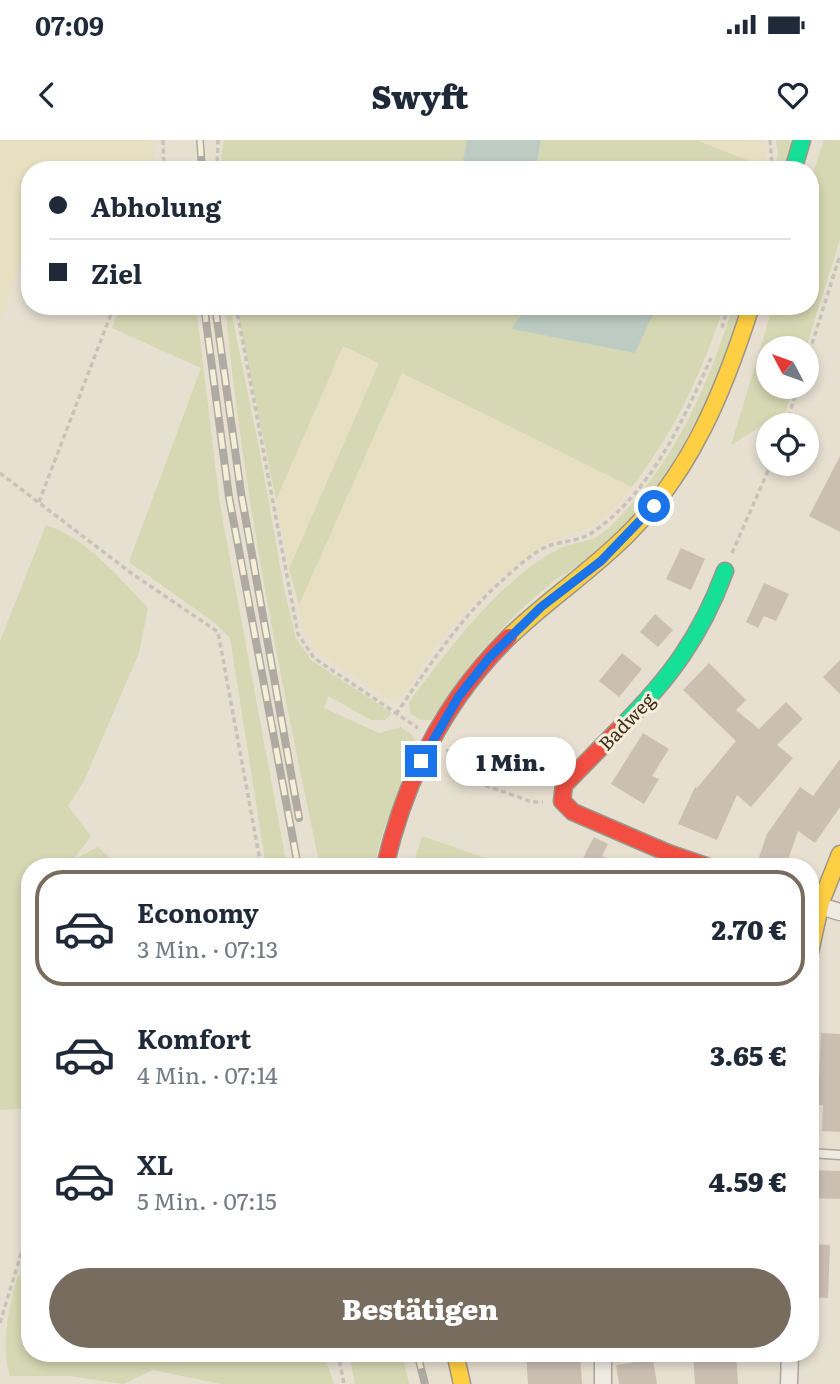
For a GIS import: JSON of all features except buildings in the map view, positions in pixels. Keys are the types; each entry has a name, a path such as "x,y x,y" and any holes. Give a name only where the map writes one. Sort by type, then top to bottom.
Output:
{"main road":[{"path":"796,161 802,140"},
{"path":"387,858 400,810 433,737 466,687 505,640 541,607 620,544 670,486 698,443 715,408 748,315"},
{"name":"Badweg","path":"562,801 564,785 637,712 687,653 719,590 725,571"},
{"path":"562,801 573,811 589,819 686,858"},
{"path":"819,895 840,854"},
{"path":"456,1362 462,1384"}],"street":[{"path":"819,906 840,912"},
{"path":"603,1362 603,1384"},
{"path":"789,1384 790,1362"}],"lane":[{"path":"819,1154 840,1155"}],"path":[{"path":"163,140 164,161"},
{"path":"217,161 218,140"},
{"path":"770,140 772,161"},
{"path":"815,336 840,255"},
{"path":"38,502 111,315"},
{"path":"238,315 298,634 314,658 433,737 446,750 480,764 473,780 532,802 562,801"},
{"path":"719,337 725,315"},
{"path":"396,714 443,646 478,602 546,547 591,534 624,508 678,428 716,347"},
{"path":"0,473 131,573 218,632 260,858"},
{"path":"725,571 766,476"},
{"path":"0,1323 21,1254"},
{"path":"340,1362 344,1384"}],"shaded area":[{"path":"0,140 154,140 154,161 21,161 21,259 0,321"},
{"path":"467,140 541,140 538,161 463,161"},
{"path":"696,140 763,140 766,161 749,161"},
{"path":"521,315 653,315 635,353 511,329"},
{"path":"343,346 379,362 289,569 276,500"},
{"path":"402,372 632,487 601,521 547,543 504,574 439,641 409,687 399,698 391,701 317,651 302,628 299,605"}],"green space":[{"path":"224,140 467,140 463,161 221,161"},
{"path":"541,140 696,140 749,161 538,161"},
{"path":"776,140 794,140 787,161 776,161"},
{"path":"824,140 840,140 840,239 819,306 819,161"},
{"path":"117,315 197,315 220,505 286,858 265,858 230,638 215,623 129,562 201,368 112,328"},
{"path":"226,315 232,315 284,589 296,638 311,660 392,713 385,720 371,720 328,696 324,708 379,733 401,727 411,734 418,746 383,832 376,858 318,858 253,517"},
{"path":"238,315 522,315 512,329 635,353 653,315 721,315 686,400 661,445 632,487 402,373 299,605 289,569 379,363 343,346 276,500"},
{"path":"730,315 741,315 723,373 666,475 634,515 588,561 556,579 519,611 475,658 431,720 421,720 410,714 409,702 475,618 494,599 534,564 556,550 596,537 606,530 635,500 681,432 715,358"},
{"path":"770,315 816,315 810,336 764,336"},
{"path":"756,362 756,399 790,399 783,413 756,413 756,430 731,445"},
{"path":"46,525 89,549 148,608 139,653 84,781 68,806 91,836 74,858 21,858 21,1109 0,1110 0,641"},
{"path":"422,836 485,858 415,858"},
{"path":"98,847 110,858 77,858"},
{"path":"21,1275 21,1362 326,1362 334,1384 221,1384 153,1370 123,1384 69,1376 10,1376 6,1339 17,1277"},
{"path":"351,1362 404,1362 409,1384 355,1384"}],"railway":[{"path":"200,140 201,161"},
{"path":"205,315 229,497 297,858"},
{"path":"216,315 241,493 299,818"},
{"path":"419,1362 425,1384"}],"traffic: fast":[{"path":"796,161 802,140"},
{"path":"621,727 655,691 682,655 706,616 725,571"}],"traffic: slow":[{"path":"509,637 613,549 650,511 670,485 703,429 717,399 748,315"},
{"path":"819,911 840,854"},
{"path":"457,1362 462,1384"}],"traffic: jam":[{"path":"387,858 404,803 430,743 465,687 509,637"},
{"path":"621,727 564,785 562,801 573,812 683,858"}],"route":[{"path":"421,761 459,696 505,640 541,607 620,544 654,506"}]}
